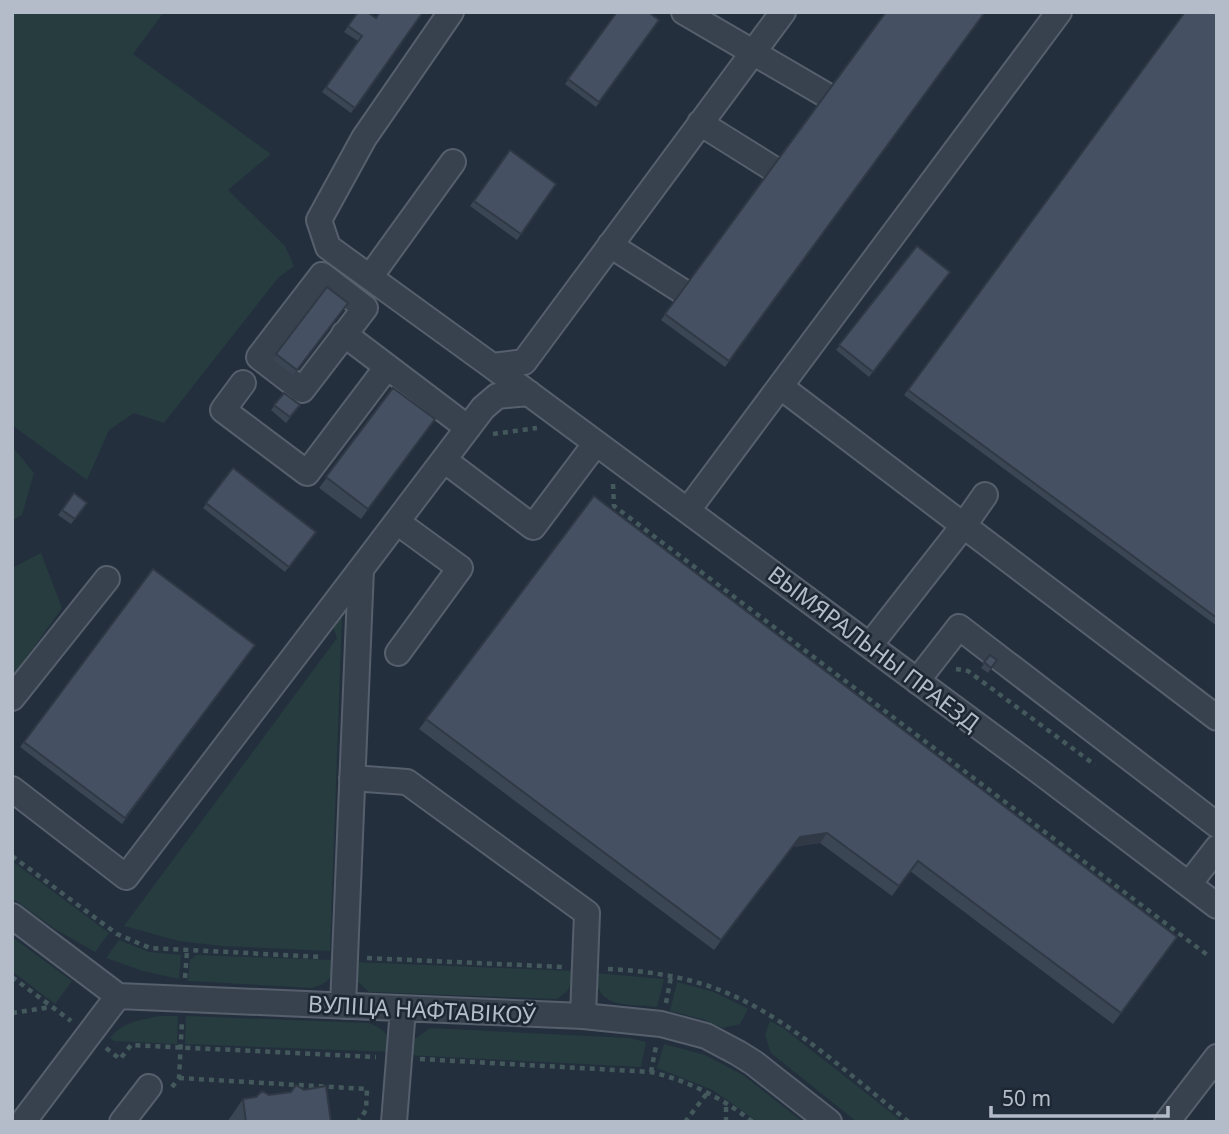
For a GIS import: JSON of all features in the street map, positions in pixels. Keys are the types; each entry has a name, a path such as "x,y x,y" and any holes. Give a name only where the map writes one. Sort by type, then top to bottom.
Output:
{"street":[{"name":"ВЫМЯРАЛЬНЫ ПРАЕЗД","path":"451,12 364,138 319,220 328,247 511,379 592,448 688,510 870,645 924,674 1217,906"},
{"path":"684,12 826,95"},
{"path":"12,789 126,877 444,460 479,431 483,408 511,379 783,12"},
{"path":"688,510 1059,12"},
{"path":"700,123 772,168"},
{"path":"370,277 453,162"},
{"path":"610,245 682,291"},
{"path":"322,275 365,308 344,334 302,390 259,357 322,275"},
{"path":"344,334 479,431"},
{"path":"243,383 223,410 307,474 387,367"},
{"path":"782,387 1217,719"},
{"path":"444,460 533,527 592,448"},
{"path":"870,645 964,526 985,495"},
{"path":"397,522 460,568 398,653"},
{"path":"343,1006 361,569"},
{"path":"12,698 107,579"},
{"path":"924,674 960,627 1217,825"},
{"path":"352,778 407,782 587,913 583,1016"},
{"path":"1189,884 1217,848"},
{"path":"12,916 118,996 23,1122"},
{"name":"ВУЛІЦА НАФТАВІКОЎ","path":"118,996 583,1016 661,1024 706,1036 754,1063 829,1122"},
{"path":"394,1122 403,1009"},
{"path":"1167,1122 1217,1057"},
{"path":"122,1122 149,1087"}],"path":[{"path":"479,431 538,428"},
{"path":"592,448 613,473 614,506 1210,957"},
{"path":"924,674 968,671 1102,769"},
{"path":"12,856 117,934 150,948 585,968 659,974 701,983 734,996 791,1029 909,1122"},
{"path":"12,977 120,1059 131,1045 628,1069 672,1077 708,1092 752,1122"},
{"path":"12,1013 51,1007"},
{"path":"179,1078 367,1089 366,1111 358,1122"},
{"path":"685,1122 708,1092"},
{"path":"726,1102 726,1122"}],"green space":[{"path":"12,12 164,12 133,54 271,154 228,190 285,246 294,266 278,278 164,423 134,413 109,430 87,480 12,425"},
{"path":"12,446 34,473 22,515 12,520"},
{"path":"41,553 62,608 12,678 12,568"},
{"path":"342,616 330,951 222,946 179,941 124,926 337,638 332,624"},
{"path":"12,861 109,933 95,952 55,929 12,898"},
{"path":"12,937 72,981 55,1004 12,971"},
{"path":"119,940 149,952 181,955 179,979 143,971 106,958"},
{"path":"196,955 335,960 329,979 312,988 188,981 190,960"},
{"path":"354,962 573,971 573,976 569,988 556,999 369,992 356,980"},
{"path":"595,973 664,979 657,1007 625,1004 608,999 597,985"},
{"path":"677,982 714,992 748,1009 740,1024 723,1028 702,1019 670,1011"},
{"path":"159,1016 178,1016 177,1044 114,1041 110,1038 126,1025"},
{"path":"186,1016 368,1023 386,1033 394,1052 185,1044"},
{"path":"770,1021 783,1028 903,1122 857,1122 771,1053 765,1035"},
{"path":"430,1028 629,1038 646,1042 641,1067 407,1055 411,1042"},
{"path":"664,1044 705,1055 743,1075 803,1122 758,1122 713,1090 657,1068"}],"building":[{"path":"358,12 367,12 376,18 380,12 423,12 355,108 326,87 362,36 348,26"},
{"path":"617,12 648,12 659,20 599,102 568,79"},
{"path":"886,12 985,12 729,361 665,314"},
{"path":"1185,12 1217,12 1217,618 908,390"},
{"path":"510,150 556,184 521,234 474,201"},
{"path":"917,246 950,272 873,372 839,345"},
{"path":"327,287 348,303 297,370 276,354"},
{"path":"393,388 435,419 368,509 326,477"},
{"path":"284,393 300,405 290,417 274,405"},
{"path":"233,468 316,532 289,567 206,503"},
{"path":"74,493 87,503 75,519 62,510"},
{"path":"594,496 1177,937 1121,1013 918,861 899,886 827,833 800,837 721,940 426,719"},
{"path":"153,569 255,645 125,818 24,742"},
{"path":"990,655 997,660 991,668 984,662"},
{"path":"296,1085 304,1090 326,1086 331,1122 246,1122 243,1099 256,1097 262,1091 269,1095 291,1092"}]}
